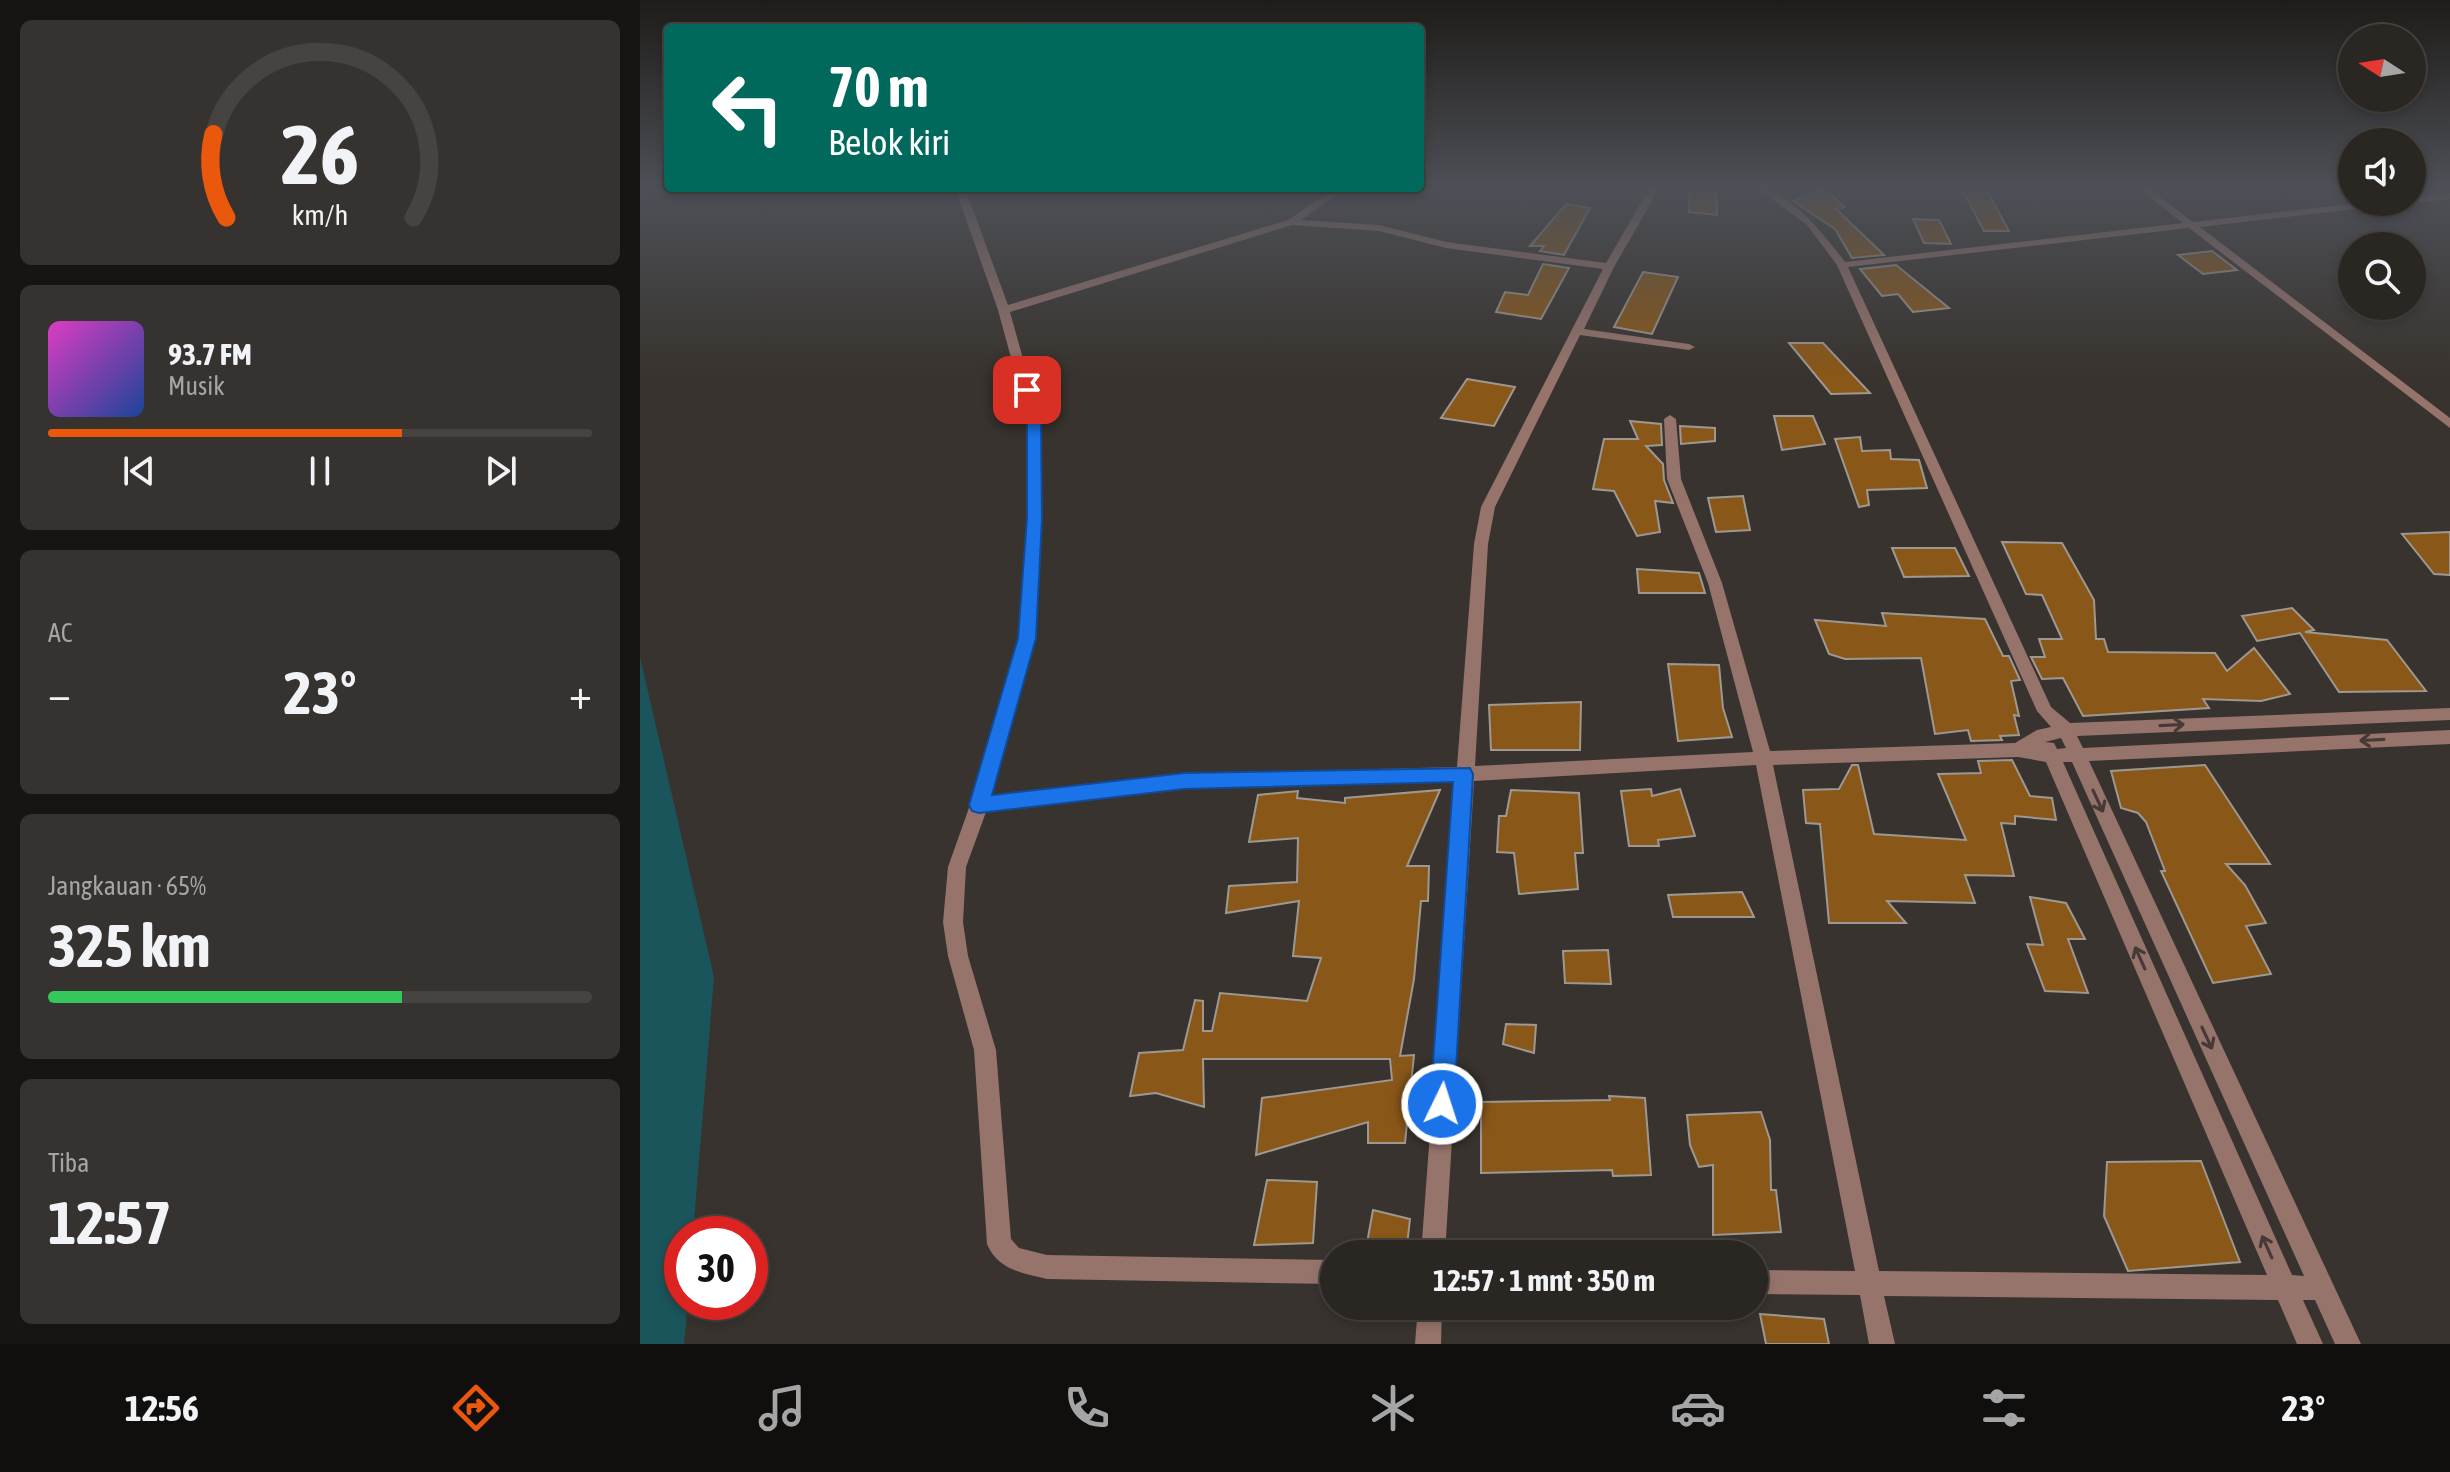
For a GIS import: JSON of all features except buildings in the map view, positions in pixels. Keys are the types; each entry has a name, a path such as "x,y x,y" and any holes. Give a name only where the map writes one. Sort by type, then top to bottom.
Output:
{"street":[{"path":"982,250 1004,310 1034,420 1035,518 1027,638 979,805 957,867 953,922 958,956 985,1050 999,1244 1012,1258 1047,1267 1320,1272"},
{"path":"1004,310 1201,250"},
{"path":"1481,250 1609,267"},
{"path":"1434,1240 1463,774 1481,544 1488,507 1619,250"},
{"path":"1830,250 1842,265 2045,711 2066,730 2348,1344"},
{"path":"1842,265 1980,250"},
{"path":"2225,250 2350,343 2450,424"},
{"path":"1576,331 1689,347"},
{"path":"1670,419 1674,479 1715,583 1763,758 1882,1344"},
{"path":"2045,711 2043,735 2051,756 2310,1344"},
{"path":"2018,750 2043,735 2066,730 2450,714"},
{"path":"979,805 1184,781 1463,774 1763,758 2018,750 2051,756 2450,737"},
{"path":"1768,1282 2322,1288"},
{"path":"1428,1344 1429,1320"}],"water":[{"path":"640,657 714,977 694,1216 664,1216 664,1320 686,1320 684,1344 640,1344"}],"route":[{"path":"1027,390 1034,420 1035,518 1027,638 979,805 1184,781 1463,774 1442,1104"}]}
